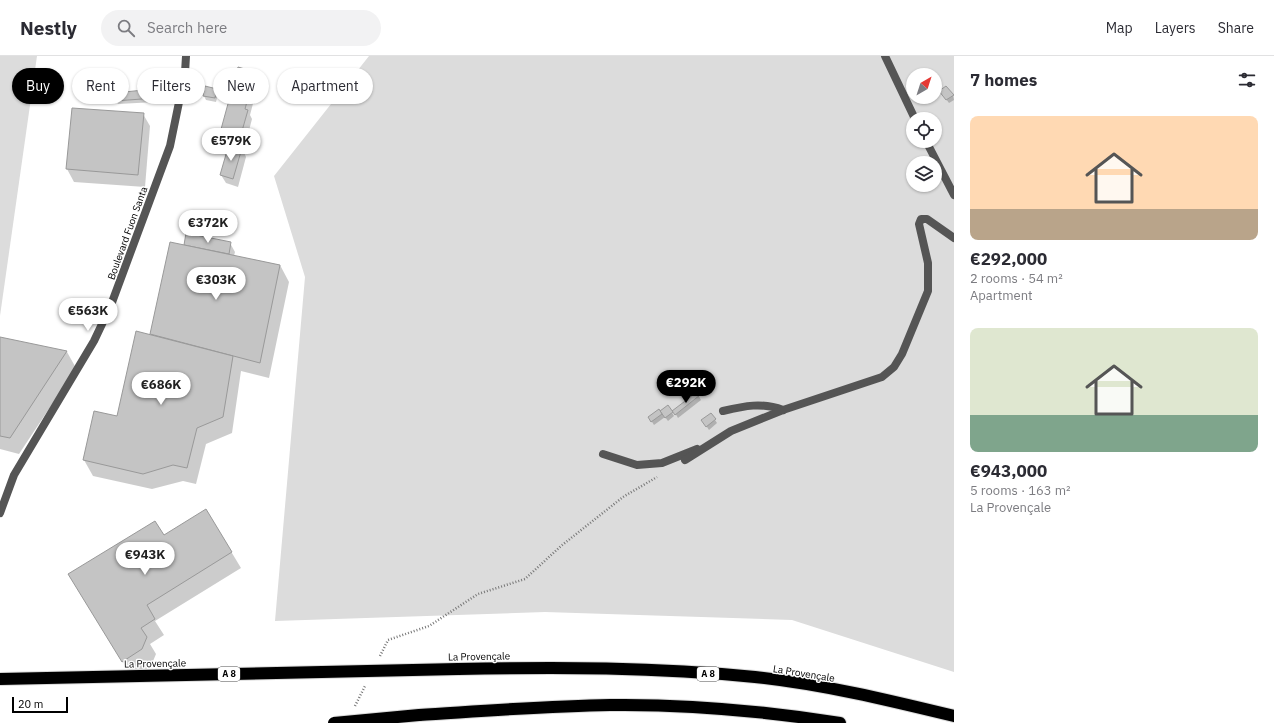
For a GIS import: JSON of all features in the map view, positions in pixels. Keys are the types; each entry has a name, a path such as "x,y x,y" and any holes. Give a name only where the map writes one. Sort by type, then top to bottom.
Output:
{"highway":[{"name":"La Provençale","path":"0,679 458,669 637,668 755,677 858,693 954,716"},
{"path":"334,723 528,707 619,705 705,708 782,714 840,723"}],"street":[{"name":"Boulevard Fuon Santa","path":"0,513 14,475 94,341 111,305 170,146 186,56"},
{"path":"885,56 912,112"},
{"path":"930,148 954,195"},
{"path":"685,460 704,447 731,432 783,410 882,376 894,367 902,354 928,292 928,263 919,224 921,219 928,219 954,238"},
{"path":"723,411 750,404 771,405 783,410"},
{"path":"603,454 637,465 662,463 692,450 704,447"}],"path":[{"path":"377,660 388,640 429,626 478,594 525,578 561,546 617,502 658,477"},
{"path":"353,709 367,681"}],"shaded area":[{"path":"0,56 37,56 35,68 12,68 12,104 30,104 0,316"},
{"path":"369,56 954,56 954,672 792,620 545,612 275,621 305,277 274,176 331,104 373,104 373,68 360,68"}],"building":[{"path":"205,86 213,88 213,98 205,96"},
{"path":"946,86 954,95 946,100 942,95 942,89"},
{"path":"137,91 137,99 129,100 129,92"},
{"path":"228,104 246,104 245,109 248,110 240,138 220,133"},
{"path":"72,108 144,113 138,175 66,169"},
{"path":"229,144 242,148 233,179 220,175"},
{"path":"186,233 231,242 229,254 184,245"},
{"path":"170,242 280,265 260,363 150,334"},
{"path":"136,331 233,356 223,417 197,428 187,468 173,465 143,474 83,460 94,411 117,416"},
{"path":"0,337 67,351 10,438 0,436"},
{"path":"697,392 700,395 675,415 672,411"},
{"path":"668,405 673,412 665,418 660,411"},
{"path":"659,409 662,414 651,422 648,417"},
{"path":"711,413 716,419 706,427 701,420"},
{"path":"206,509 232,552 147,605 155,619 141,628 147,637 142,649 122,662 68,574 155,521 164,535"}]}
